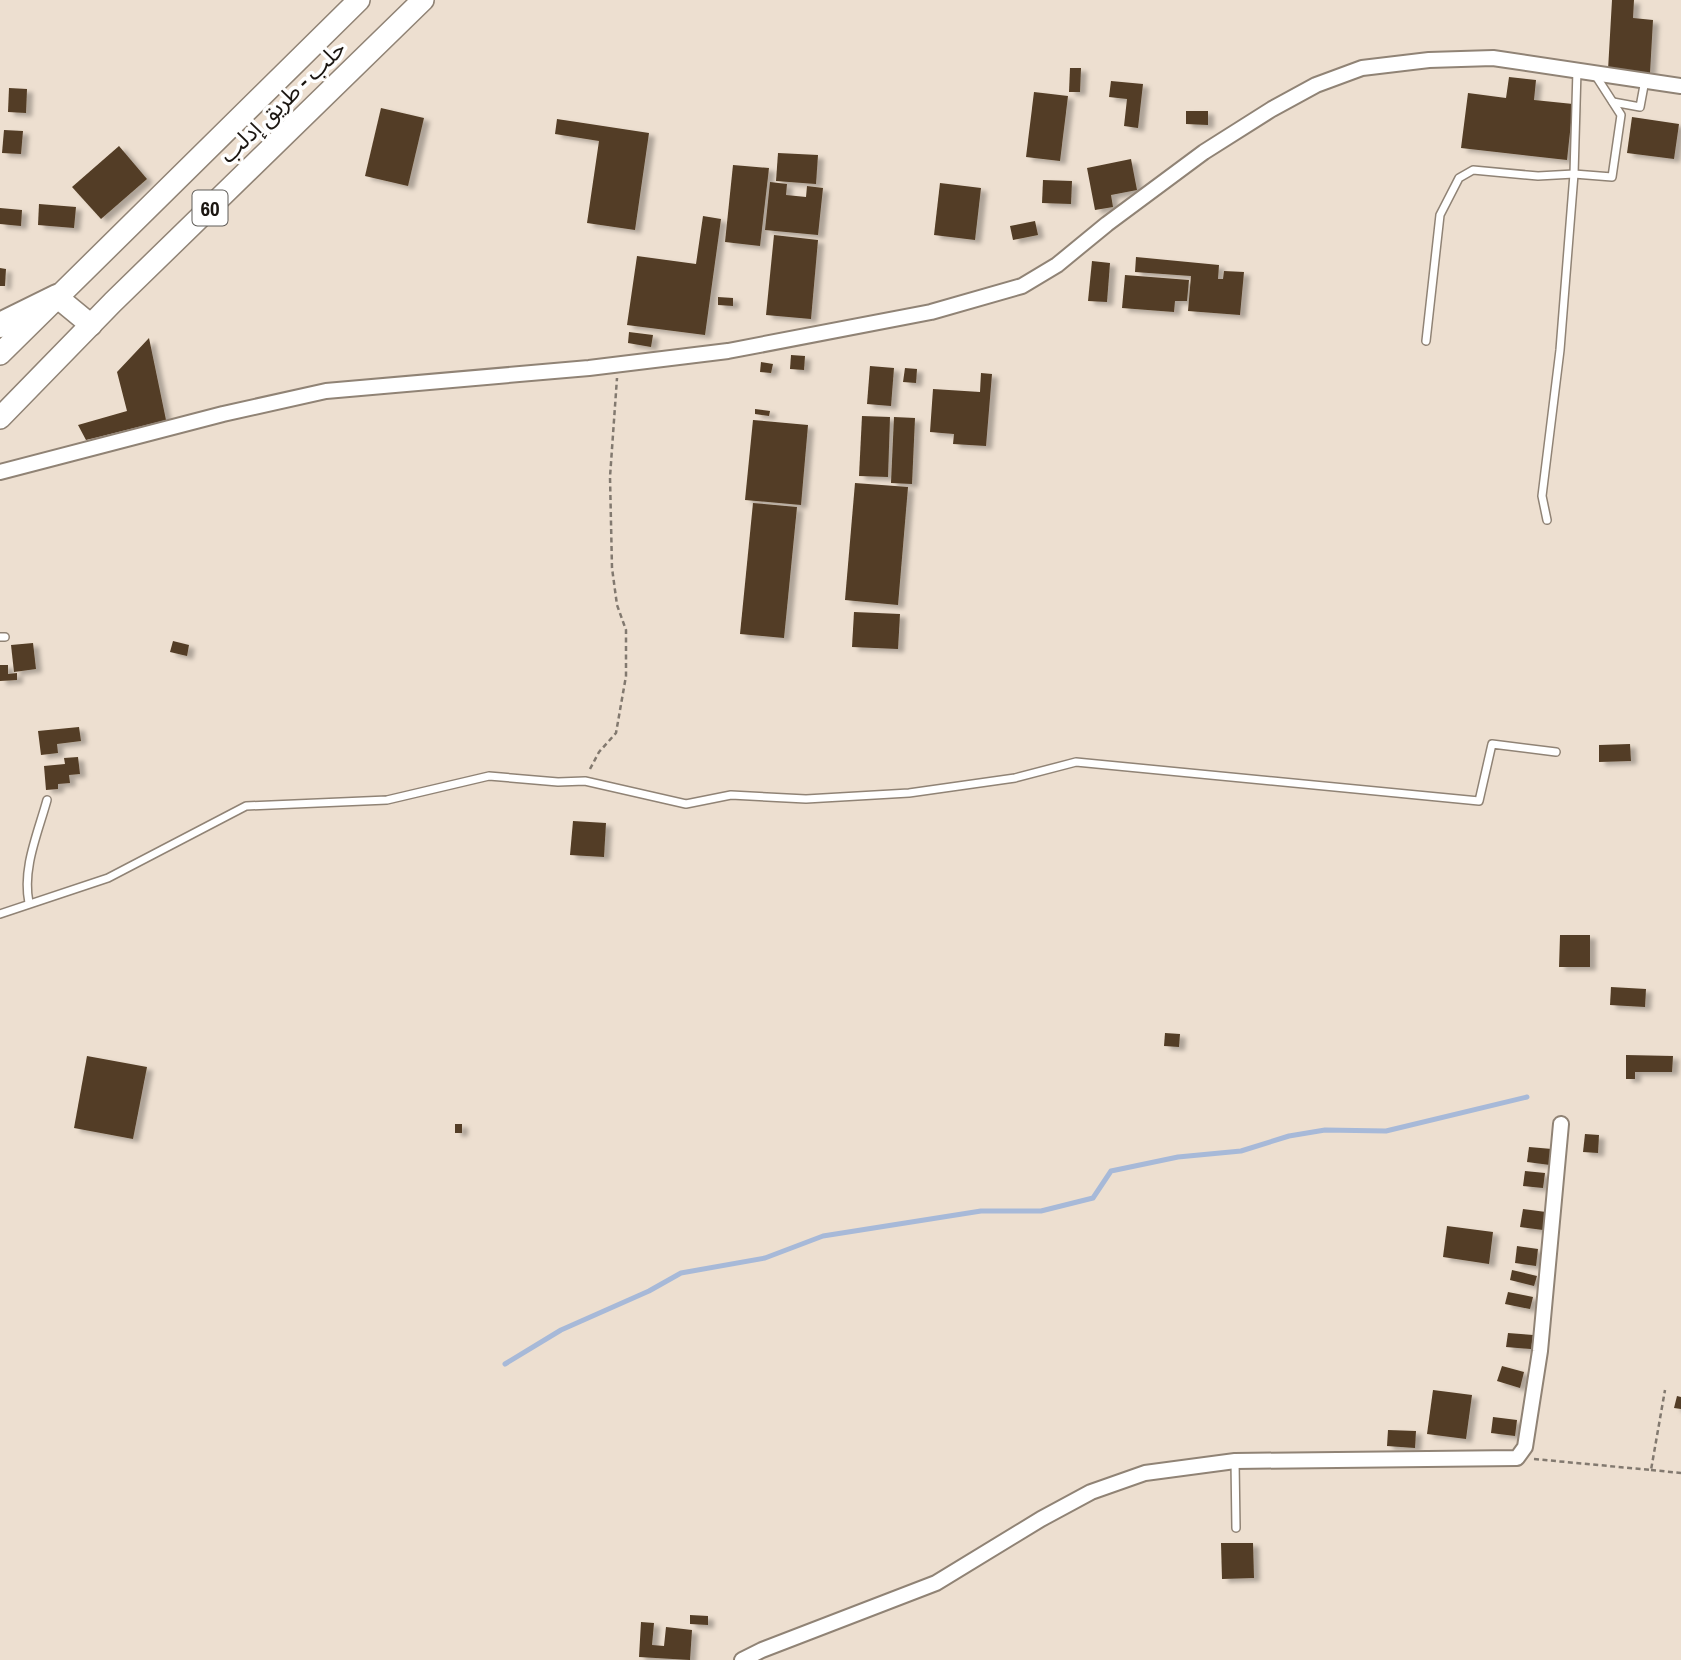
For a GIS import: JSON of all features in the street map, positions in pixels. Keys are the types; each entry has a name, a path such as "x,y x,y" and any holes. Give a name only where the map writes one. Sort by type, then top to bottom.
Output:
{"highway":[{"path":"0,325 57,297"}],"main road":[{"name":"حلب - طريق إدلب","path":"0,354 359,0"},
{"name":"حلب - طريق إدلب","path":"0,418 91,325 423,0"},
{"path":"57,297 91,325"}],"street":[{"path":"0,471 223,414 326,391 618,365 728,351 931,312 1022,286 1056,265 1204,152 1316,85 1362,68 1493,58 1681,86"},
{"path":"742,1660 936,1583 1041,1518 1091,1492 1145,1473 1235,1461 1517,1458 1525,1447 1541,1351 1561,1124"}],"lane":[{"path":"1547,520 1542,496 1560,350 1574,174 1577,70"},
{"path":"1426,341 1440,215 1459,178 1473,170 1538,176 1574,174 1612,177 1621,116 1594,72"},
{"path":"1613,102 1640,107 1645,80"},
{"path":"0,914 108,878 246,806 387,800 489,776 558,782 585,781 686,804 731,795 806,799 909,793 1015,779 1076,762 1479,801 1492,744 1556,752"},
{"path":"29,903 26,889 29,870 47,800"},
{"path":"1235,1461 1236,1528"}],"path":[{"path":"585,781 598,752 617,733 626,676 626,630 617,605 612,568 610,477 618,365"},
{"path":"1650,1470 1665,1390"},
{"path":"1517,1458 1681,1473"}],"building":[{"path":"1612,0 1634,0 1633,18 1653,20 1650,73 1608,70"},
{"path":"1070,68 1081,68 1080,92 1069,92"},
{"path":"1509,77 1536,80 1534,100 1573,104 1567,160 1461,148 1468,93 1506,98"},
{"path":"1111,81 1143,84 1138,128 1124,126 1127,99 1109,97"},
{"path":"9,88 27,89 26,113 8,112"},
{"path":"1034,92 1068,96 1060,161 1026,157"},
{"path":"381,108 424,118 408,186 365,176"},
{"path":"1186,111 1208,111 1208,125 1186,124"},
{"path":"1632,117 1679,124 1674,159 1627,153"},
{"path":"557,119 649,133 635,230 587,223 599,141 555,134"},
{"path":"4,130 23,131 21,154 2,153"},
{"path":"119,146 147,179 101,219 72,187"},
{"path":"778,153 818,155 816,184 776,181"},
{"path":"1131,159 1137,190 1111,195 1113,207 1095,210 1087,168"},
{"path":"733,165 769,168 760,246 725,242"},
{"path":"1043,180 1072,181 1071,204 1042,203"},
{"path":"770,182 787,184 786,195 806,197 807,186 823,188 818,235 765,230"},
{"path":"940,183 981,188 975,240 934,235"},
{"path":"39,204 76,207 74,228 38,225"},
{"path":"0,208 22,210 21,226 0,224"},
{"path":"703,216 721,219 705,335 627,325 637,256 696,264"},
{"path":"1035,221 1038,235 1013,240 1010,226"},
{"path":"774,235 818,240 811,319 766,315"},
{"path":"1136,257 1219,265 1218,279 1223,279 1224,271 1244,272 1240,315 1188,311 1191,276 1135,272"},
{"path":"1092,261 1110,263 1107,302 1088,301"},
{"path":"0,268 6,269 5,286 0,286"},
{"path":"1125,275 1189,280 1187,301 1175,301 1174,312 1122,308"},
{"path":"718,297 733,298 733,306 718,305"},
{"path":"629,332 653,335 651,347 628,343"},
{"path":"149,338 166,420 86,440 78,425 127,411 117,372"},
{"path":"791,355 805,356 804,370 790,369"},
{"path":"761,362 773,364 771,373 760,372"},
{"path":"870,366 894,368 891,406 867,404"},
{"path":"905,368 917,369 916,383 903,382"},
{"path":"981,373 992,374 986,446 953,444 954,434 930,432 933,389 980,392"},
{"path":"755,409 770,411 769,416 755,414"},
{"path":"862,416 890,417 888,477 859,476"},
{"path":"894,417 915,418 912,484 891,483"},
{"path":"753,420 808,425 801,505 745,500"},
{"path":"855,483 908,487 898,605 845,600"},
{"path":"753,503 797,507 784,638 740,634"},
{"path":"854,612 900,614 898,649 852,647"},
{"path":"173,641 189,645 187,656 170,652"},
{"path":"33,643 36,669 14,672 11,645"},
{"path":"0,665 8,665 8,674 17,673 17,680 0,681"},
{"path":"79,727 81,741 57,744 58,753 41,755 38,731"},
{"path":"1630,744 1631,761 1599,762 1599,745"},
{"path":"78,757 80,774 69,775 70,783 58,784 58,789 46,790 44,766 65,764 64,758"},
{"path":"573,821 606,823 604,857 570,855"},
{"path":"1560,935 1590,935 1590,967 1559,967"},
{"path":"1611,987 1646,989 1645,1007 1610,1005"},
{"path":"1165,1033 1180,1034 1179,1047 1164,1046"},
{"path":"1626,1055 1673,1056 1672,1072 1635,1072 1635,1079 1626,1079"},
{"path":"87,1056 147,1067 133,1139 74,1128"},
{"path":"455,1124 462,1124 462,1133 455,1133"},
{"path":"1585,1134 1599,1135 1598,1153 1583,1152"},
{"path":"1529,1147 1552,1149 1550,1165 1527,1162"},
{"path":"1525,1171 1545,1173 1543,1188 1523,1186"},
{"path":"1523,1209 1546,1212 1543,1230 1520,1227"},
{"path":"1447,1226 1493,1232 1489,1264 1443,1257"},
{"path":"1517,1246 1538,1249 1536,1266 1515,1263"},
{"path":"1512,1270 1537,1276 1534,1286 1510,1280"},
{"path":"1508,1292 1533,1297 1530,1309 1505,1304"},
{"path":"1508,1333 1533,1335 1531,1349 1506,1347"},
{"path":"1502,1366 1524,1372 1520,1388 1497,1381"},
{"path":"1433,1390 1472,1395 1466,1439 1427,1434"},
{"path":"1677,1396 1681,1397 1681,1409 1674,1408"},
{"path":"1493,1417 1517,1420 1515,1436 1491,1433"},
{"path":"1388,1430 1416,1431 1415,1448 1387,1446"},
{"path":"1221,1543 1253,1543 1254,1578 1222,1579"},
{"path":"690,1615 708,1616 708,1625 690,1624"},
{"path":"641,1622 654,1623 652,1645 664,1646 666,1627 692,1630 690,1660 639,1657"}],"waterway":[{"path":"505,1364 561,1330 649,1291 681,1273 765,1258 823,1236 981,1211 1041,1211 1093,1198 1111,1171 1178,1157 1241,1151 1289,1136 1325,1130 1386,1131 1527,1097"}]}
